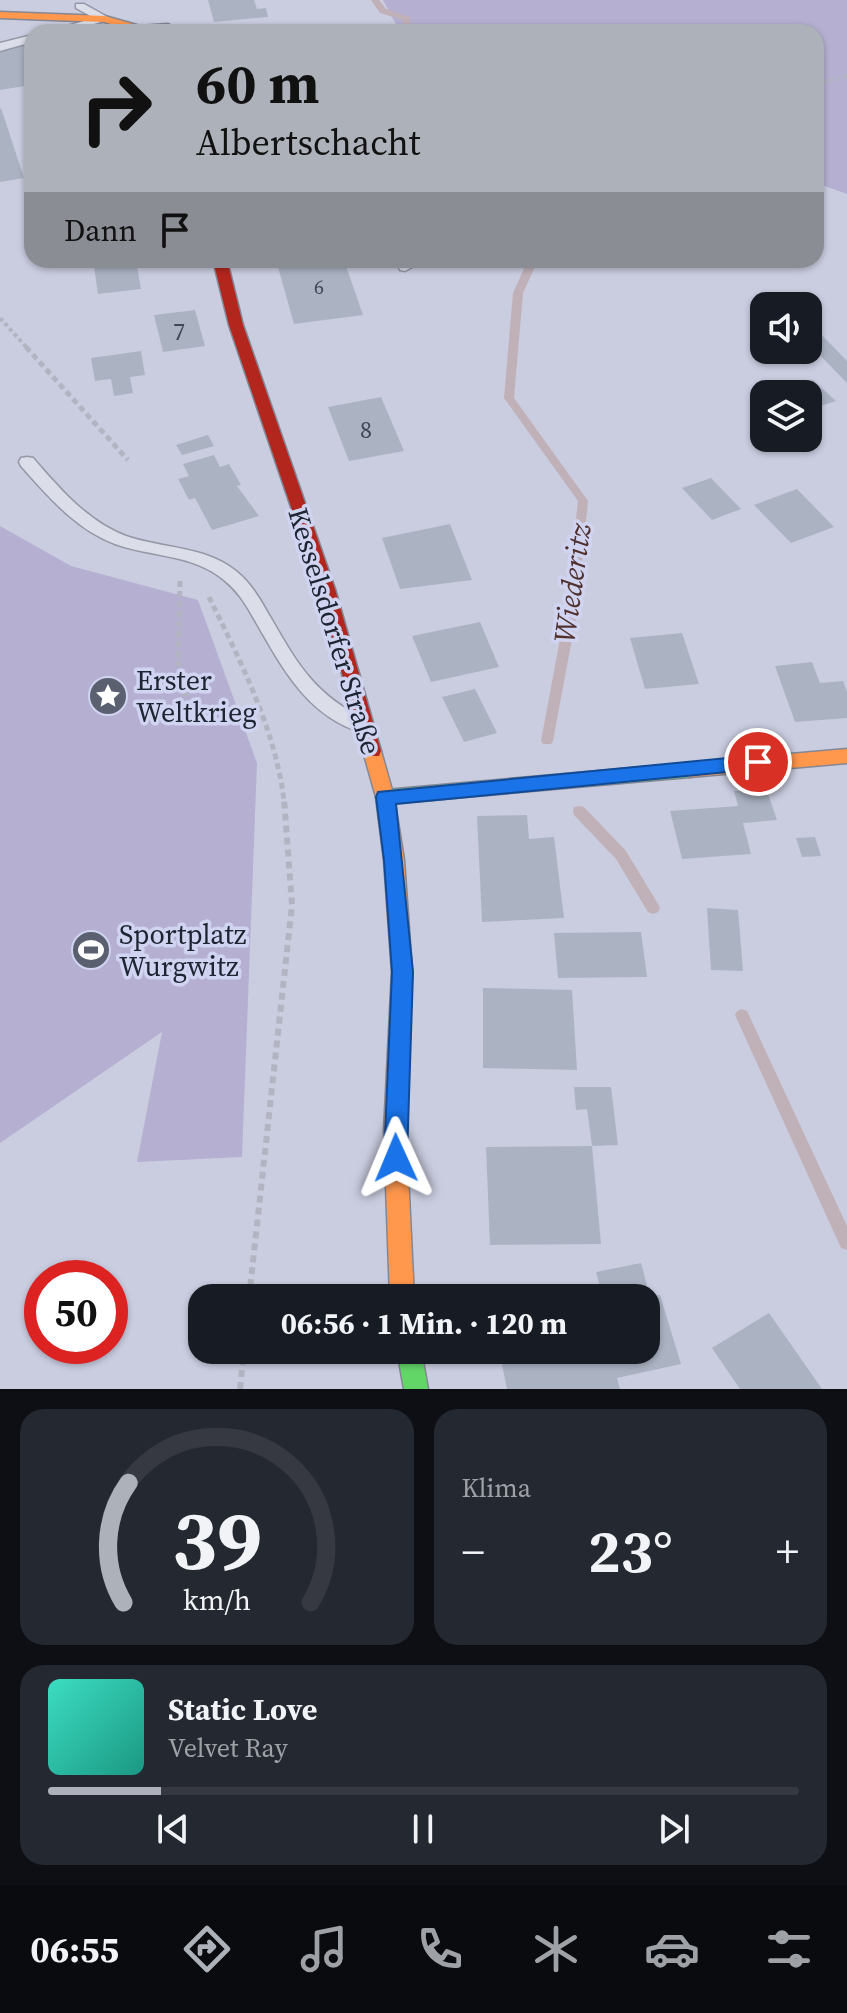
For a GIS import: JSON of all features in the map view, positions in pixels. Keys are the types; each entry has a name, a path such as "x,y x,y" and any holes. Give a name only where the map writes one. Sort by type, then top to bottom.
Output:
{"main road":[{"path":"0,15 105,19 122,24"},
{"name":"Kesselsdorfer Straße","path":"222,268 241,339 327,589 385,797 402,958 395,1131 401,1284"},
{"path":"385,797 847,756"},
{"path":"412,1364 416,1389"}],"lane":[{"path":"80,6 105,19"},
{"path":"85,24 105,19"},
{"path":"0,47 24,40"},
{"path":"27,462 74,514 120,540 188,552 209,560 246,590 304,689 328,711 363,726"}],"path":[{"path":"824,82 847,76"},
{"path":"0,318 128,460"},
{"path":"207,595 239,659 281,772 288,835 292,905 251,1284"},
{"path":"179,607 178,661 187,703"},
{"path":"240,1389 243,1364"}],"shaded area":[{"path":"383,0 847,0 847,194 824,186 824,24 396,24"},
{"path":"0,526 71,566 198,600 257,763 242,1157 137,1162 162,1032 0,1143"}],"building":[{"path":"208,0 254,0 257,9 266,8 268,17 214,22"},
{"path":"24,44 24,86 0,90 0,51"},
{"path":"0,109 24,178 0,182"},
{"path":"94,268 137,268 141,289 98,294"},
{"path":"278,268 347,268 363,315 294,324"},
{"path":"195,310 205,346 163,352 154,315"},
{"path":"822,335 847,361 847,383 822,357"},
{"path":"141,351 145,375 130,377 133,393 114,396 111,379 95,381 91,358"},
{"path":"822,388 836,401 822,406"},
{"path":"381,397 404,451 349,461 328,407"},
{"path":"208,435 214,446 182,455 176,445"},
{"path":"214,455 220,467 229,464 241,485 237,486 259,516 212,530 195,498 189,500 178,479 189,476 183,464"},
{"path":"711,478 741,509 712,520 682,488"},
{"path":"797,489 834,527 791,543 754,505"},
{"path":"450,524 472,580 400,589 382,538"},
{"path":"480,622 499,667 431,682 412,636"},
{"path":"682,633 699,684 645,689 630,638"},
{"path":"812,662 820,683 843,681 847,692 847,718 795,722 775,666"},
{"path":"475,689 497,733 464,742 442,697"},
{"path":"766,788 777,820 743,823 751,854 682,859 670,811 738,806 734,791"},
{"path":"527,815 529,839 554,837 564,918 482,922 477,816"},
{"path":"815,837 821,856 802,857 796,838"},
{"path":"707,908 738,910 743,971 711,970"},
{"path":"641,932 647,977 558,978 554,933"},
{"path":"483,988 572,990 577,1070 483,1068"},
{"path":"574,1087 611,1087 618,1145 592,1146 587,1109 576,1110"},
{"path":"592,1146 601,1244 490,1245 486,1147"},
{"path":"641,1263 647,1284 599,1284 596,1272"},
{"path":"660,1295 681,1364 617,1378 620,1389 507,1389 502,1364 660,1364"},
{"path":"769,1313 822,1389 740,1389 712,1348"}],"waterway":[{"name":"Wiederitz","path":"375,0 383,11 407,19 407,24"},
{"name":"Wiederitz","path":"529,268 518,293 509,398 583,501 571,612 547,741"},
{"name":"Wiederitz","path":"579,811 621,855 653,908"},
{"name":"Wiederitz","path":"742,1015 847,1243"}],"traffic: fast":[{"path":"385,797 690,770"},
{"path":"412,1364 416,1389"}],"traffic: slow":[{"path":"0,15 105,19 122,24"},
{"path":"372,751 385,797 394,860 402,972 395,1131 401,1284"},
{"path":"690,770 847,756"}],"traffic: jam":[{"path":"222,268 236,325 327,589 372,751"}],"place":[{"name":"Erster Weltkrieg","path":"108,696"},
{"name":"Sportplatz Wurgwitz","path":"91,950"}],"route":[{"path":"396,1158 402,972 394,860 385,797 758,762"}]}
